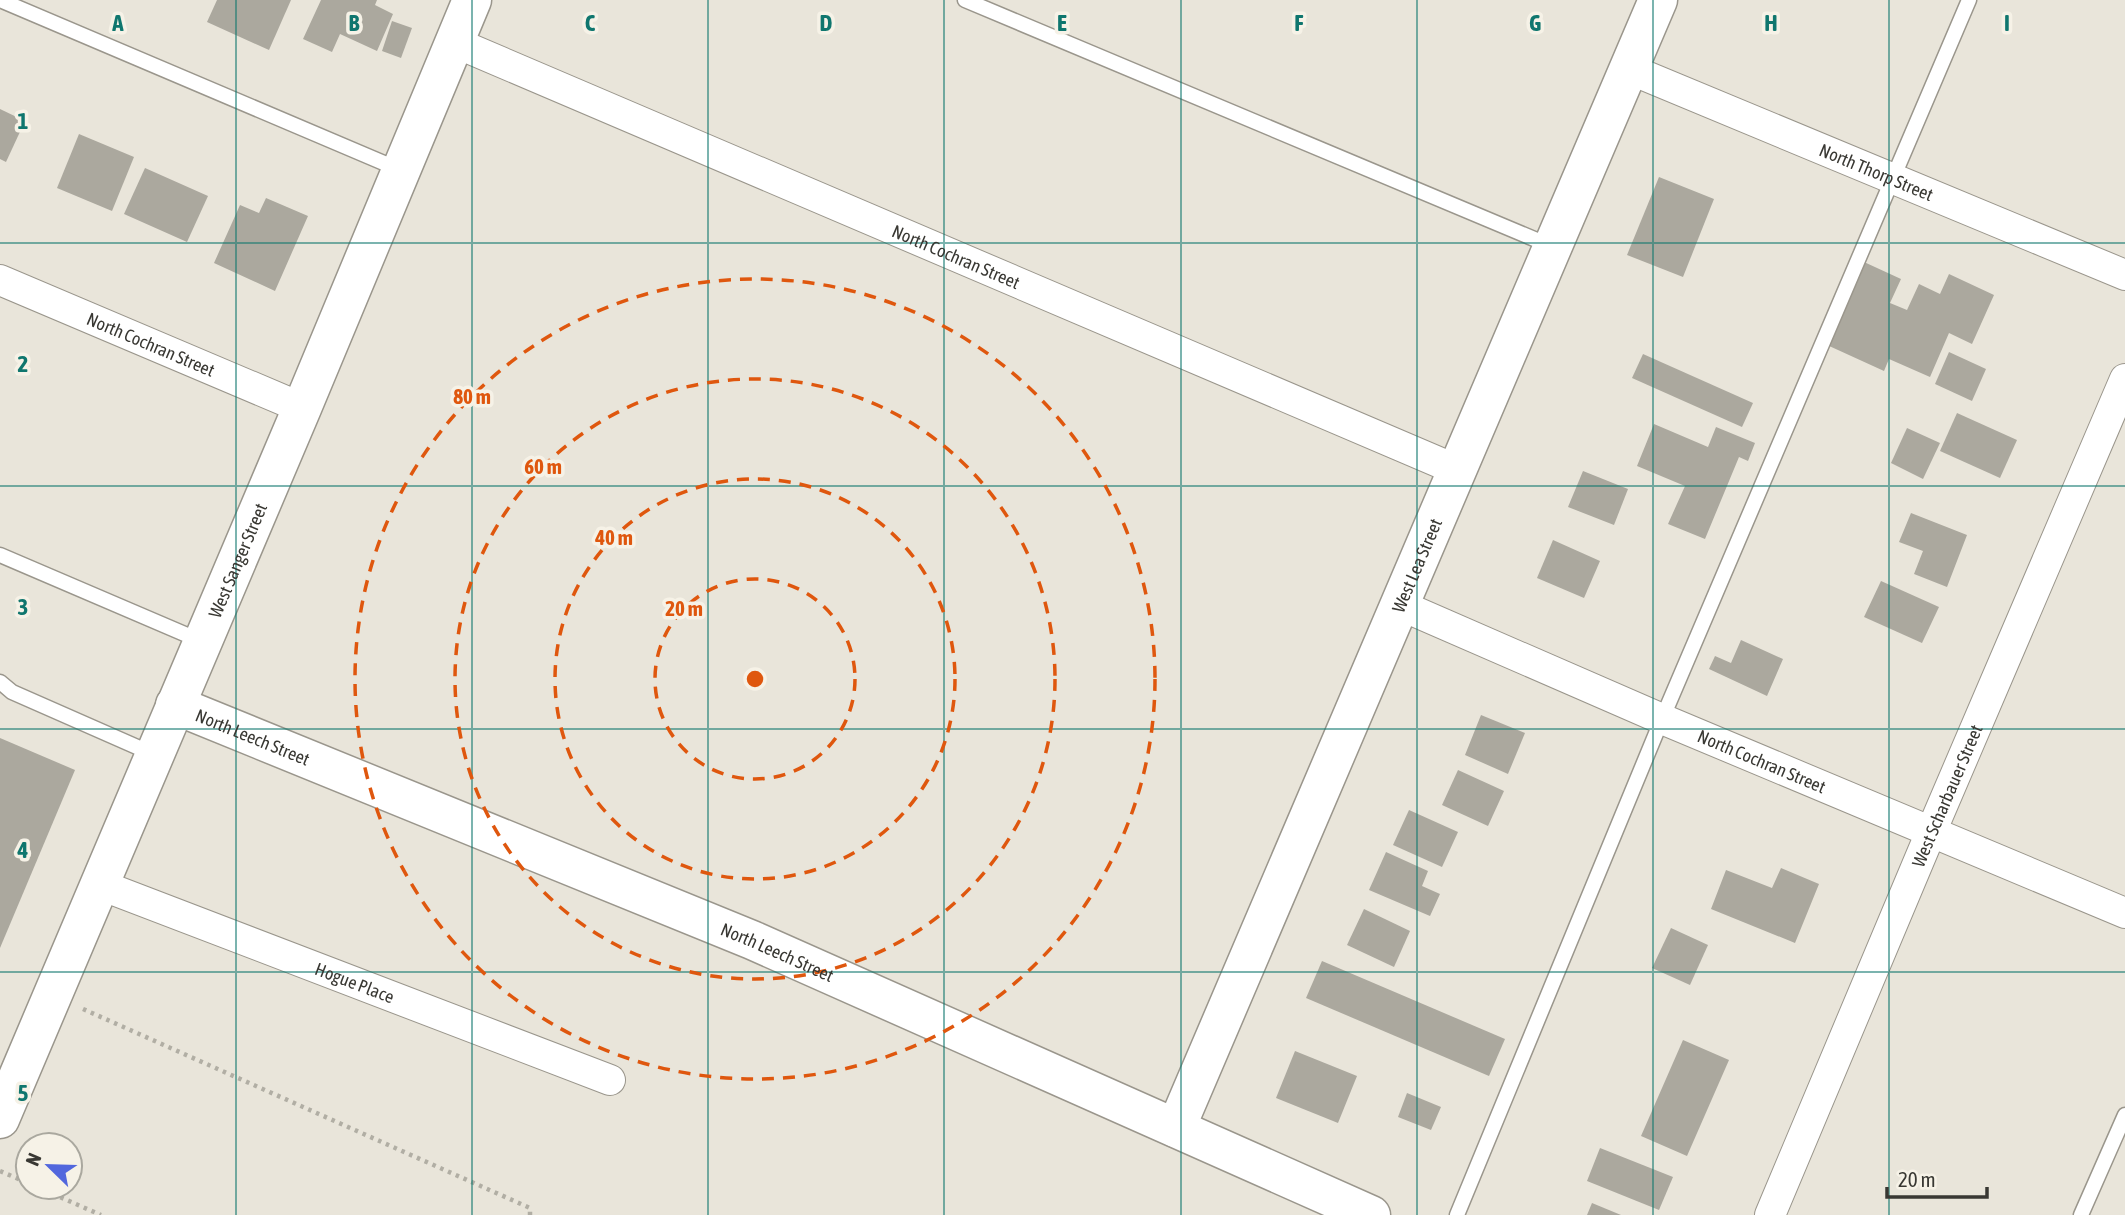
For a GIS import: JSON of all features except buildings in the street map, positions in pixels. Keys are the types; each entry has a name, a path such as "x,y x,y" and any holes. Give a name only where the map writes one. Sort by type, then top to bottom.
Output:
{"street":[{"name":"West Sanger Street","path":"0,1119 472,0"},
{"name":"West Lea Street","path":"1176,1128 1658,0"},
{"name":"North Cochran Street","path":"454,42 1457,470"},
{"name":"North Thorp Street","path":"1629,69 2125,275"},
{"name":"North Cochran Street","path":"0,280 302,408"},
{"name":"West Scharbauer Street","path":"1770,1215 2125,379"},
{"name":"North Cochran Street","path":"1400,605 1662,719 2125,913"},
{"name":"North Leech Street","path":"175,705 752,940 1371,1215"},
{"name":"Hogue Place","path":"98,884 610,1080"}],"lane":[{"path":"0,0 400,170"},
{"path":"965,0 1552,247"},
{"path":"1457,1215 1662,719 1969,0"},
{"path":"0,555 202,642"},
{"path":"0,682 12,692 154,755"},
{"path":"2081,1215 2125,1115"}],"path":[{"path":"51,995 530,1208 530,1215"},
{"path":"69,1201 101,1215"}]}
